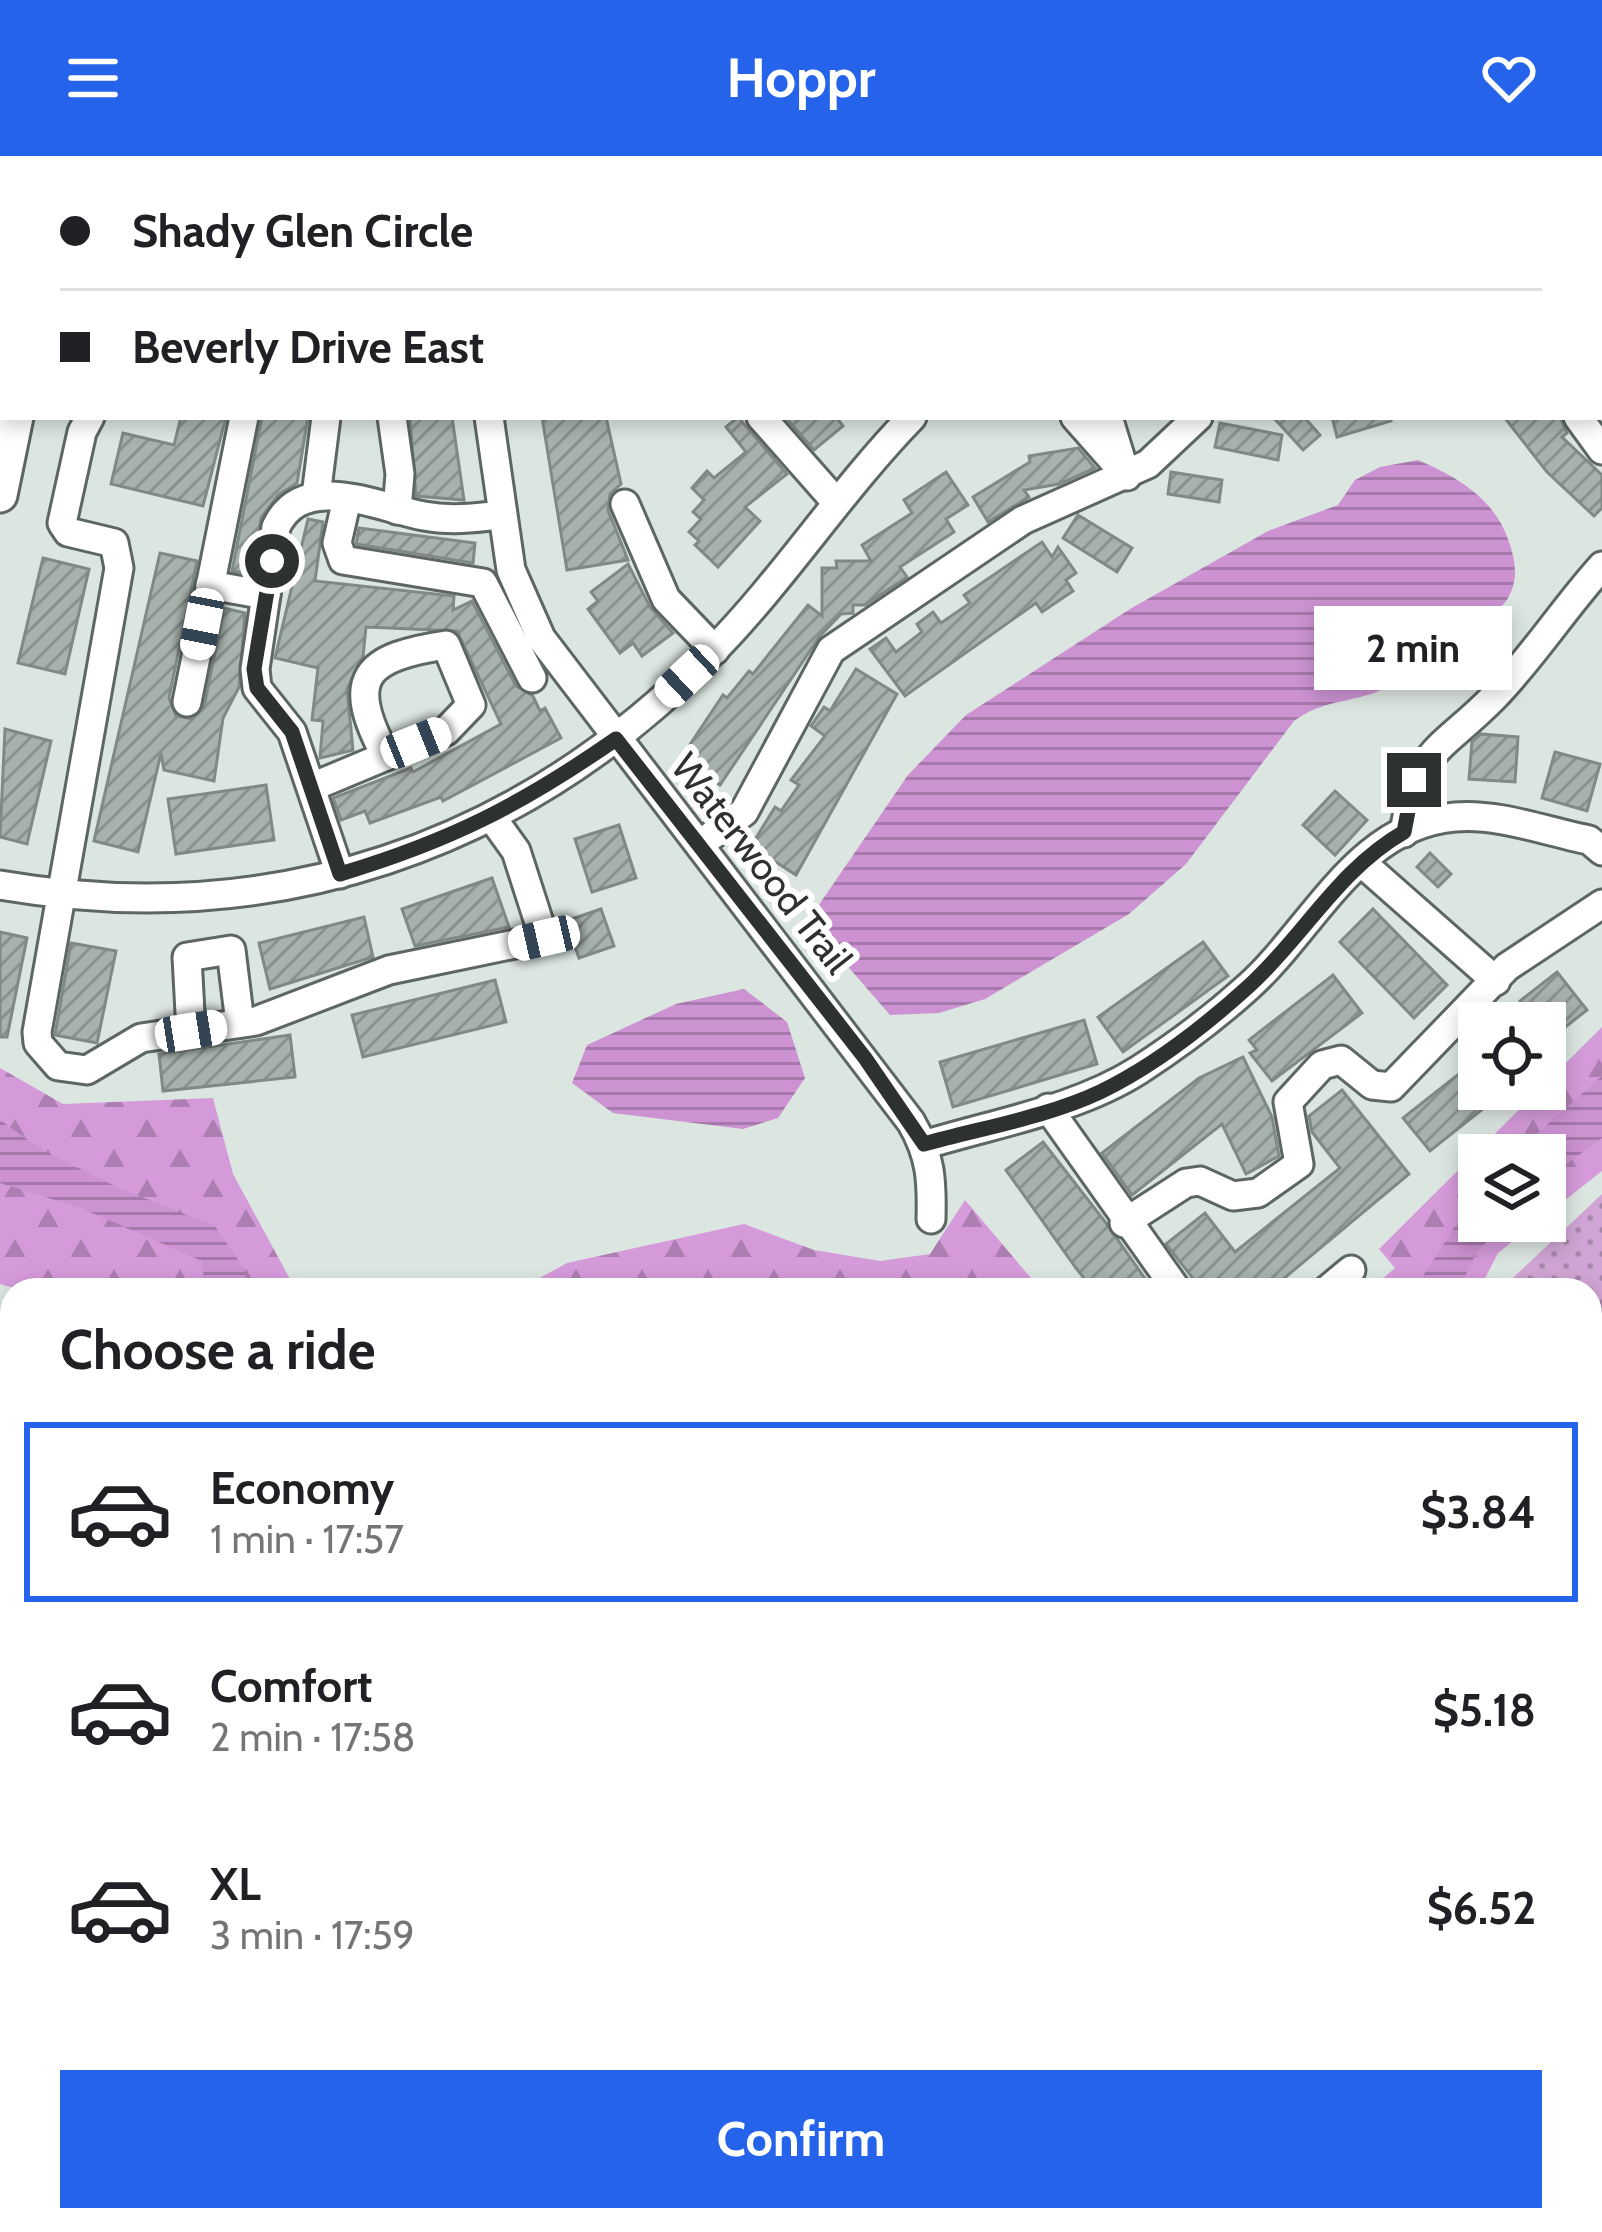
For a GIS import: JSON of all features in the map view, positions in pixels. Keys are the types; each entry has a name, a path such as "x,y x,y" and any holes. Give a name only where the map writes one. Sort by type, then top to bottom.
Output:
{"main road":[{"path":"0,495 15,420"}],"street":[{"path":"89,420 82,432 62,523 68,532 114,543 119,568 37,1032 45,1055 58,1066 87,1070 141,1038 240,1023 389,970 544,938 516,850 493,819"},
{"path":"187,702 243,420"},
{"path":"316,496 326,420"},
{"path":"392,420 400,474 398,510"},
{"name":"Waterwood Trail","path":"489,420 501,514 525,610 616,739 865,1058 924,1144 932,1172 931,1219"},
{"path":"764,420 836,502"},
{"path":"0,885 59,894 185,899 277,889 414,852 493,819 616,739 715,650 909,420"},
{"path":"1078,420 1126,476"},
{"path":"1109,420 1126,476"},
{"path":"700,844 744,812 831,650 1023,520 1126,476 1194,420"},
{"path":"1580,420 1602,450"},
{"path":"340,874 292,732 257,688 254,669 284,511 316,496 464,519 501,514"},
{"path":"347,499 337,542 343,560 483,583 532,678"},
{"path":"625,504 666,599 715,650"},
{"path":"1404,832 1414,780 1427,757 1493,698 1602,566"},
{"path":"210,585 266,595"},
{"path":"313,788 446,731 471,705 446,645 394,652 380,660 369,676 369,725 386,756"},
{"path":"924,1144 1097,1094 1141,1069 1248,987 1361,862 1404,832 1451,817 1589,840 1602,851"},
{"path":"1361,862 1496,981"},
{"path":"1124,1223 1186,1183 1200,1181 1233,1196 1258,1193 1299,1164 1288,1102 1322,1065 1341,1060 1372,1085 1391,1087 1496,981 1602,904"},
{"path":"191,1031 187,957 194,953 231,950 240,1023"},
{"path":"1048,1108 1124,1223 1168,1278"},
{"path":"1341,1278 1351,1270"}],"shaded area":[{"path":"1418,460 1474,492 1504,529 1515,572 1508,598 1499,608 1466,637 1402,679 1294,721 1186,864 1129,914 985,999 939,1013 890,1015 823,938 814,912 908,775 966,715 1130,609 1268,531 1338,505 1355,480 1380,467"},
{"path":"744,989 787,1022 805,1078 778,1118 743,1129 613,1113 572,1083 587,1045 676,1004"},
{"path":"1602,1076 1602,1138 1566,1165 1566,1134 1537,1134"},
{"path":"0,1120 42,1150 119,1188 215,1226 246,1278 204,1278 202,1261 81,1208 0,1183"},
{"path":"1602,1194 1602,1278 1513,1278 1551,1242 1566,1242 1566,1228"},
{"path":"1458,1222 1458,1242 1486,1242 1464,1278 1422,1278"}],"green space":[{"path":"1602,1027 1602,1171 1566,1199 1566,1134 1495,1134 1519,1110 1566,1110 1566,1063"},
{"path":"0,1068 63,1104 213,1098 233,1174 289,1278 0,1278"},
{"path":"1458,1170 1458,1242 1512,1242 1498,1253 1485,1278 1383,1278 1395,1268 1379,1249"},
{"path":"965,1200 1031,1278 540,1278 567,1263 744,1224 814,1250 880,1261 930,1254"}],"building":[{"path":"180,420 225,420 203,506 111,484 123,433 174,445"},
{"path":"261,420 308,420 297,483 278,495 261,518 251,574 232,571"},
{"path":"410,420 452,420 464,500 416,496"},
{"path":"542,420 607,420 621,484 610,494 608,510 628,560 567,570"},
{"path":"741,420 787,474 745,507 760,521 718,567 695,545 699,541 689,532 701,519 693,512 704,500 692,488 707,471 714,478 746,452 726,427"},
{"path":"788,420 838,420 843,426 814,450"},
{"path":"1276,420 1307,420 1320,435 1303,450"},
{"path":"1333,420 1391,420 1391,421 1337,437"},
{"path":"1506,420 1561,420 1567,433 1562,437 1602,475 1602,508 1594,516 1547,472"},
{"path":"1220,423 1282,435 1278,460 1215,447"},
{"path":"1078,448 1095,468 1059,484 1024,490 1029,497 988,522 973,497 1030,462 1029,456"},
{"path":"946,472 968,505 946,519 954,532 900,567 907,577 865,605 853,605 853,613 841,614 820,636 720,785 683,755 723,695 727,698 749,671 753,674 808,605 822,616 822,568 837,568 836,561 871,561 862,545 912,513 904,500"},
{"path":"1171,472 1222,480 1219,502 1168,494"},
{"path":"1078,515 1132,548 1117,572 1063,538"},
{"path":"308,519 323,522 315,581 454,596 453,610 472,601 516,686 533,696 540,711 545,708 561,738 443,801 441,797 370,823 365,811 341,820 333,798 411,768 413,772 501,724 457,631 366,627 363,657 347,689 353,750 320,758 323,721 312,720 318,668 275,658"},
{"path":"359,528 475,543 473,563 356,544"},
{"path":"1042,542 1052,557 1058,547 1076,573 1066,580 1073,591 1042,612 1036,603 905,696 870,649 886,638 896,652 922,632 917,624 933,612 941,623 970,603 964,595"},
{"path":"160,553 197,561 169,698 176,716 192,719 204,707 224,608 245,613 239,687 223,718 214,781 164,770 161,753 138,852 94,841"},
{"path":"43,558 89,569 65,674 18,663"},
{"path":"628,564 650,607 673,633 642,656 633,643 620,653 588,609 598,601 591,592"},
{"path":"856,669 897,694 796,875 751,846 775,807 781,811 799,785 791,780 825,736 811,726 824,707 830,711"},
{"path":"5,729 51,741 27,844 0,837"},
{"path":"1481,734 1518,737 1515,782 1469,779 1472,742"},
{"path":"1555,752 1600,764 1587,811 1542,798"},
{"path":"266,785 274,840 176,854 168,799"},
{"path":"1335,791 1367,820 1335,855 1303,825"},
{"path":"619,825 636,878 592,892 575,839"},
{"path":"1430,853 1451,874 1438,887 1417,867"},
{"path":"492,878 509,927 415,946 402,909"},
{"path":"601,909 614,946 579,958 566,921"},
{"path":"1373,909 1447,985 1414,1018 1340,942"},
{"path":"364,917 373,957 270,989 259,943"},
{"path":"0,932 27,938 7,1037 0,1037"},
{"path":"1203,942 1228,976 1123,1052 1098,1017"},
{"path":"71,943 116,951 97,1043 55,1035"},
{"path":"1557,972 1587,1010 1566,1026 1566,1002 1520,1001"},
{"path":"1333,975 1362,1013 1272,1081 1250,1053 1257,1050 1249,1040"},
{"path":"495,980 506,1022 363,1057 352,1015"},
{"path":"1084,1020 1097,1064 953,1107 940,1062"},
{"path":"290,1035 295,1077 163,1091 159,1054"},
{"path":"1243,1057 1272,1117 1279,1156 1246,1174 1222,1124 1132,1195 1102,1153 1199,1078"},
{"path":"1458,1075 1458,1110 1482,1110 1430,1151 1403,1118"},
{"path":"1342,1090 1409,1174 1284,1278 1193,1278 1166,1244 1205,1213 1235,1252 1340,1168 1312,1132 1309,1116"},
{"path":"1043,1142 1145,1278 1084,1278 1006,1170"}],"route":[{"path":"272,561 254,669 257,688 292,732 340,874 414,852 493,819 616,739 865,1058 924,1144 1097,1094 1141,1069 1248,987 1289,945 1326,896 1375,849 1404,832 1414,780"}]}
